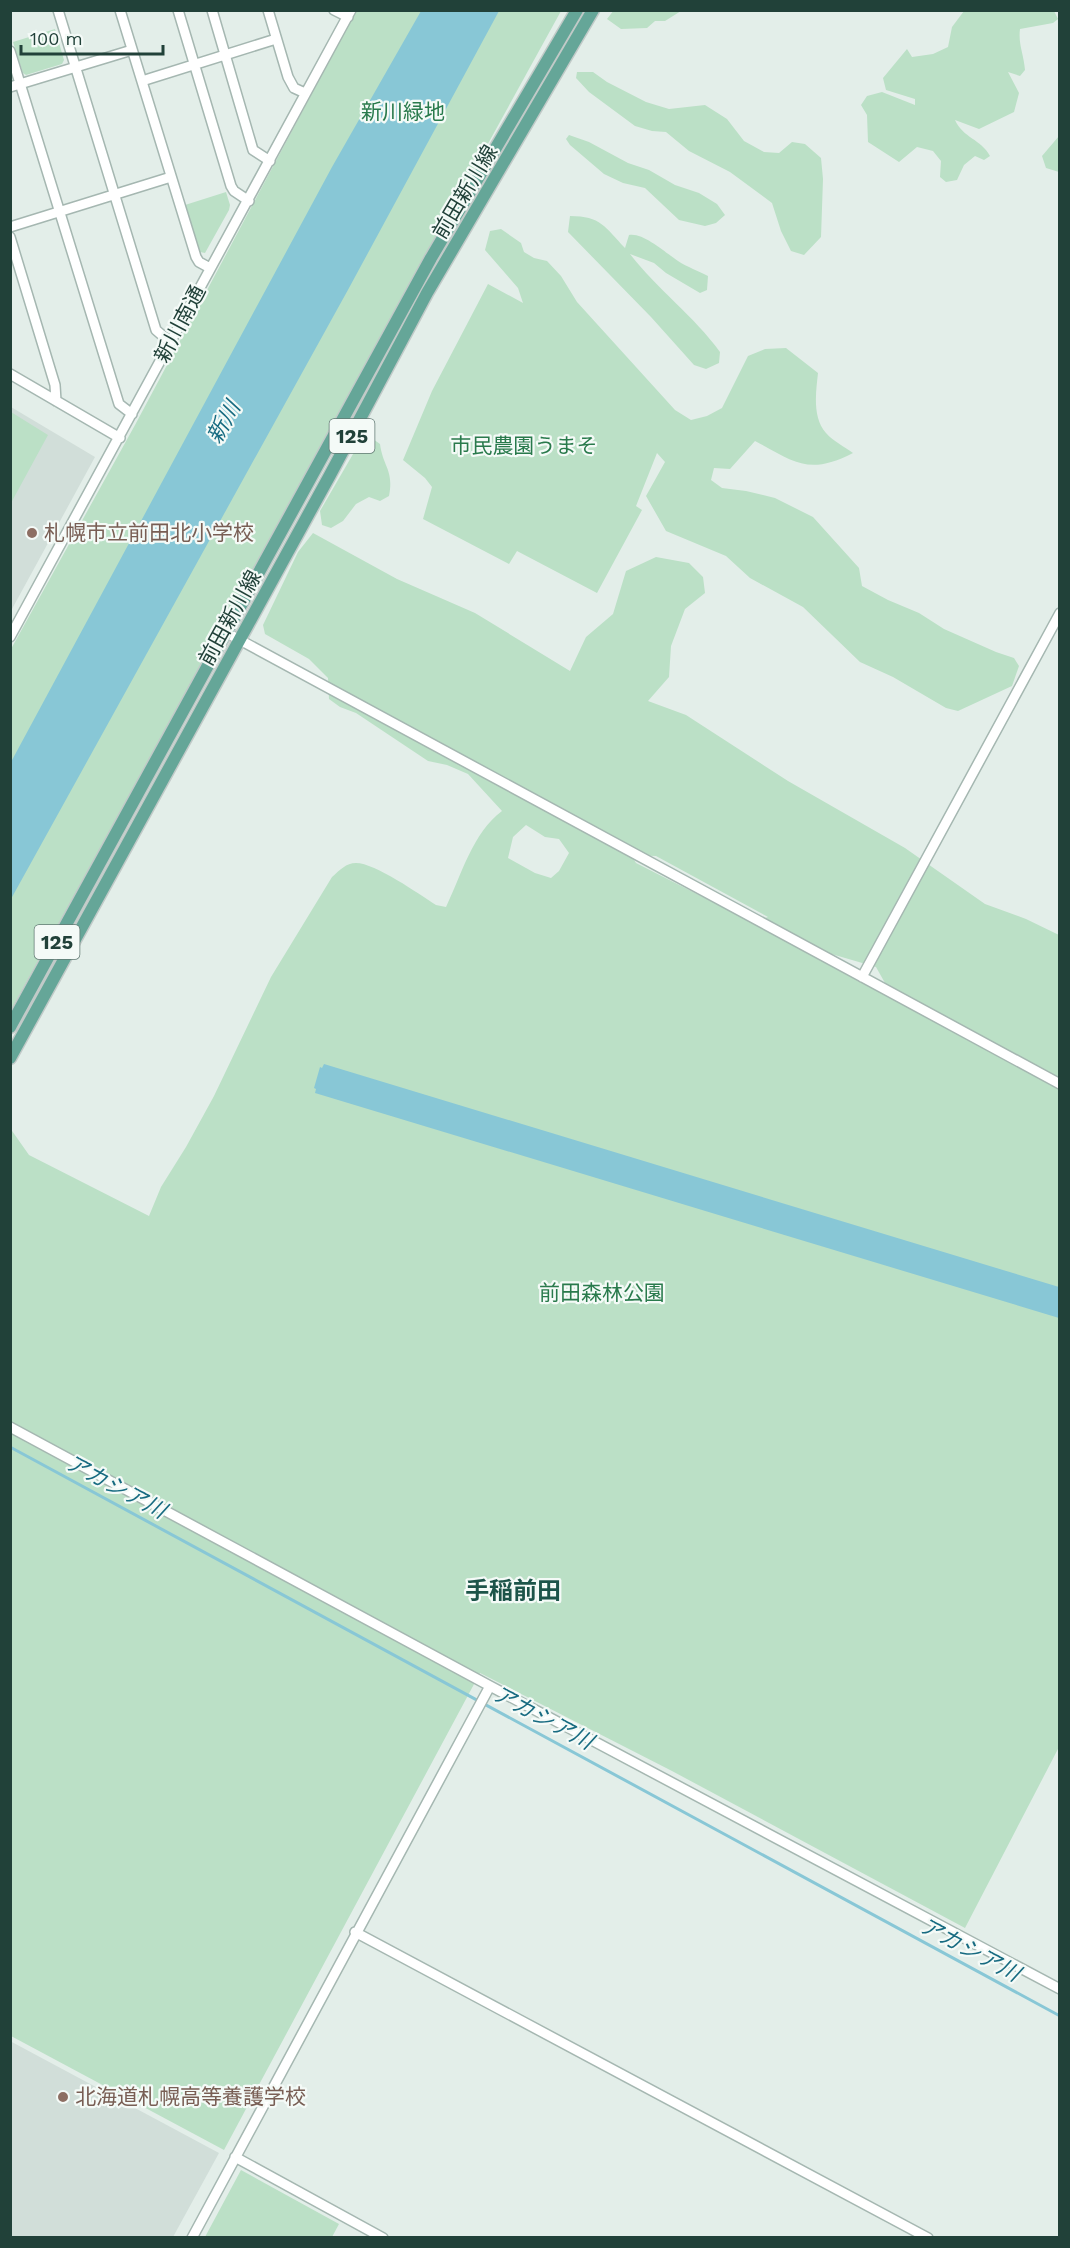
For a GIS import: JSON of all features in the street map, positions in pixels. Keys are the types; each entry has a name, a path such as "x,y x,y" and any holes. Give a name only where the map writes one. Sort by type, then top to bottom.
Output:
{"main road":[{"name":"前田新川線","path":"10,1027 431,258 577,10"},
{"name":"前田新川線","path":"10,1058 240,640 427,293 593,10"}],"street":[{"path":"58,10 156,330 171,343"},
{"path":"120,10 196,257 199,262 210,268"},
{"path":"178,10 231,186 234,191 249,201"},
{"path":"212,10 253,150 270,161"},
{"path":"268,10 290,81 294,88 305,93"},
{"path":"334,10 349,14"},
{"name":"新川南通","path":"10,637 349,14"},
{"path":"142,81 276,39"},
{"path":"10,87 132,50"},
{"path":"10,51 119,404 132,414"},
{"path":"10,227 171,177"},
{"path":"10,237 55,385 56,401"},
{"path":"10,374 120,438"},
{"path":"862,977 1059,613"},
{"path":"227,633 1059,1084"},
{"path":"10,1427 488,1688 1059,1989"},
{"path":"192,2238 488,1688"},
{"path":"355,1932 928,2238"},
{"path":"235,2157 383,2238"}],"shaded area":[{"name":"札幌市立前田北小学校","path":"11,407 95,457 12,609 11,609"},
{"name":"北海道札幌高等養護学校","path":"10,2041 219,2153 173,2237 11,2237"}],"green space":[{"path":"614,10 681,11 665,21 655,21 647,28 621,29 607,19"},
{"name":"新川緑地","path":"356,11 561,11 11,1010 11,649 135,425"},
{"path":"964,11 1054,11 1058,19 1053,23 1020,29 1025,70 1020,76 1008,72 1019,93 1014,112 979,129 955,120 958,126 982,146 990,156 984,160 975,156 964,165 957,180 946,182 940,177 941,161 933,151 917,147 899,162 868,142 867,115 861,105 867,96 882,92 915,105 915,99 886,90 883,78 907,49 912,57 933,54 948,47 952,27"},
{"path":"55,29 64,60 62,64 26,75 23,73 13,42"},
{"path":"577,72 593,72 607,82 646,102 669,109 705,105 727,119 744,141 764,152 779,153 792,142 805,144 821,158 823,179 821,237 804,255 791,251 781,231 772,203 730,172 689,151 666,132 635,126 589,92 576,78"},
{"path":"569,135 589,142 628,163 649,170 675,185 699,193 717,204 725,215 716,223 705,226 679,220 645,188 623,183 604,174 570,145 566,139"},
{"path":"1059,136 1059,172 1046,168 1042,156"},
{"path":"226,192 230,205 229,210 205,253 200,252 185,205"},
{"path":"570,216 589,218 602,224 625,248 629,235 641,237 682,263 708,276 707,290 700,293 666,273 654,263 630,254 710,339 720,352 719,363 706,369 694,365 568,232"},
{"name":"市民農園うまそ","path":"501,229 521,243 524,252 534,258 547,261 561,276 577,302 675,410 691,420 707,416 722,408 748,356 765,349 786,348 818,373 816,404 822,427 832,439 853,453 824,464 802,464 755,441 730,469 714,468 711,480 722,488 775,498 813,517 859,568 862,586 919,613 944,629 1014,658 1019,666 1012,686 958,711 946,708 893,677 860,662 803,607 750,578 726,556 666,531 646,496 665,462 657,453 636,506 642,510 597,593 517,551 509,564 423,519 432,487 425,478 403,460 432,391 488,284 523,303 518,288 485,250 490,231"},
{"path":"11,412 48,435 11,503"},
{"path":"373,439 380,444 389,474 389,496 380,501 369,497 356,504 343,521 331,528 322,525 320,511 360,442"},
{"name":"前田森林公園","path":"313,533 397,579 475,613 570,671 586,637 613,614 626,571 656,557 689,563 703,577 705,593 685,609 671,646 669,677 648,701 686,715 788,781 905,848 985,904 1026,919 1059,935 1059,1747 965,1928 672,1771 480,1673 224,2150 11,2036 10,1128 29,1155 149,1216 161,1187 214,1096 271,977 332,877 349,864 364,864 397,880 436,905 446,907 475,842 483,830 502,811 468,774 447,765 428,761 356,713 340,707 329,699 328,678 309,659 265,634 263,625 298,552","holes":["526,825 545,837 559,839 569,853 559,871 551,878 535,873 508,858 513,837","631,855 656,856 768,917 752,922 636,863","828,953 876,967 885,983 898,992 830,961"]},
{"path":"241,2170 339,2224 332,2237 205,2237"}],"water":[{"name":"新川","path":"421,11 499,11 349,288 11,899 11,762 332,167"},
{"path":"324,1064 1059,1287 1059,1318 315,1093 314,1088 320,1067 322,1068"}],"waterway":[{"name":"アカシア川","path":"10,1447 1060,2016"}],"place":[{"name":"札幌市立前田北小学校","path":"32,533"},
{"name":"北海道札幌高等養護学校","path":"63,2097"}],"district":[{"name":"手稲前田","path":"513,1591"}]}
